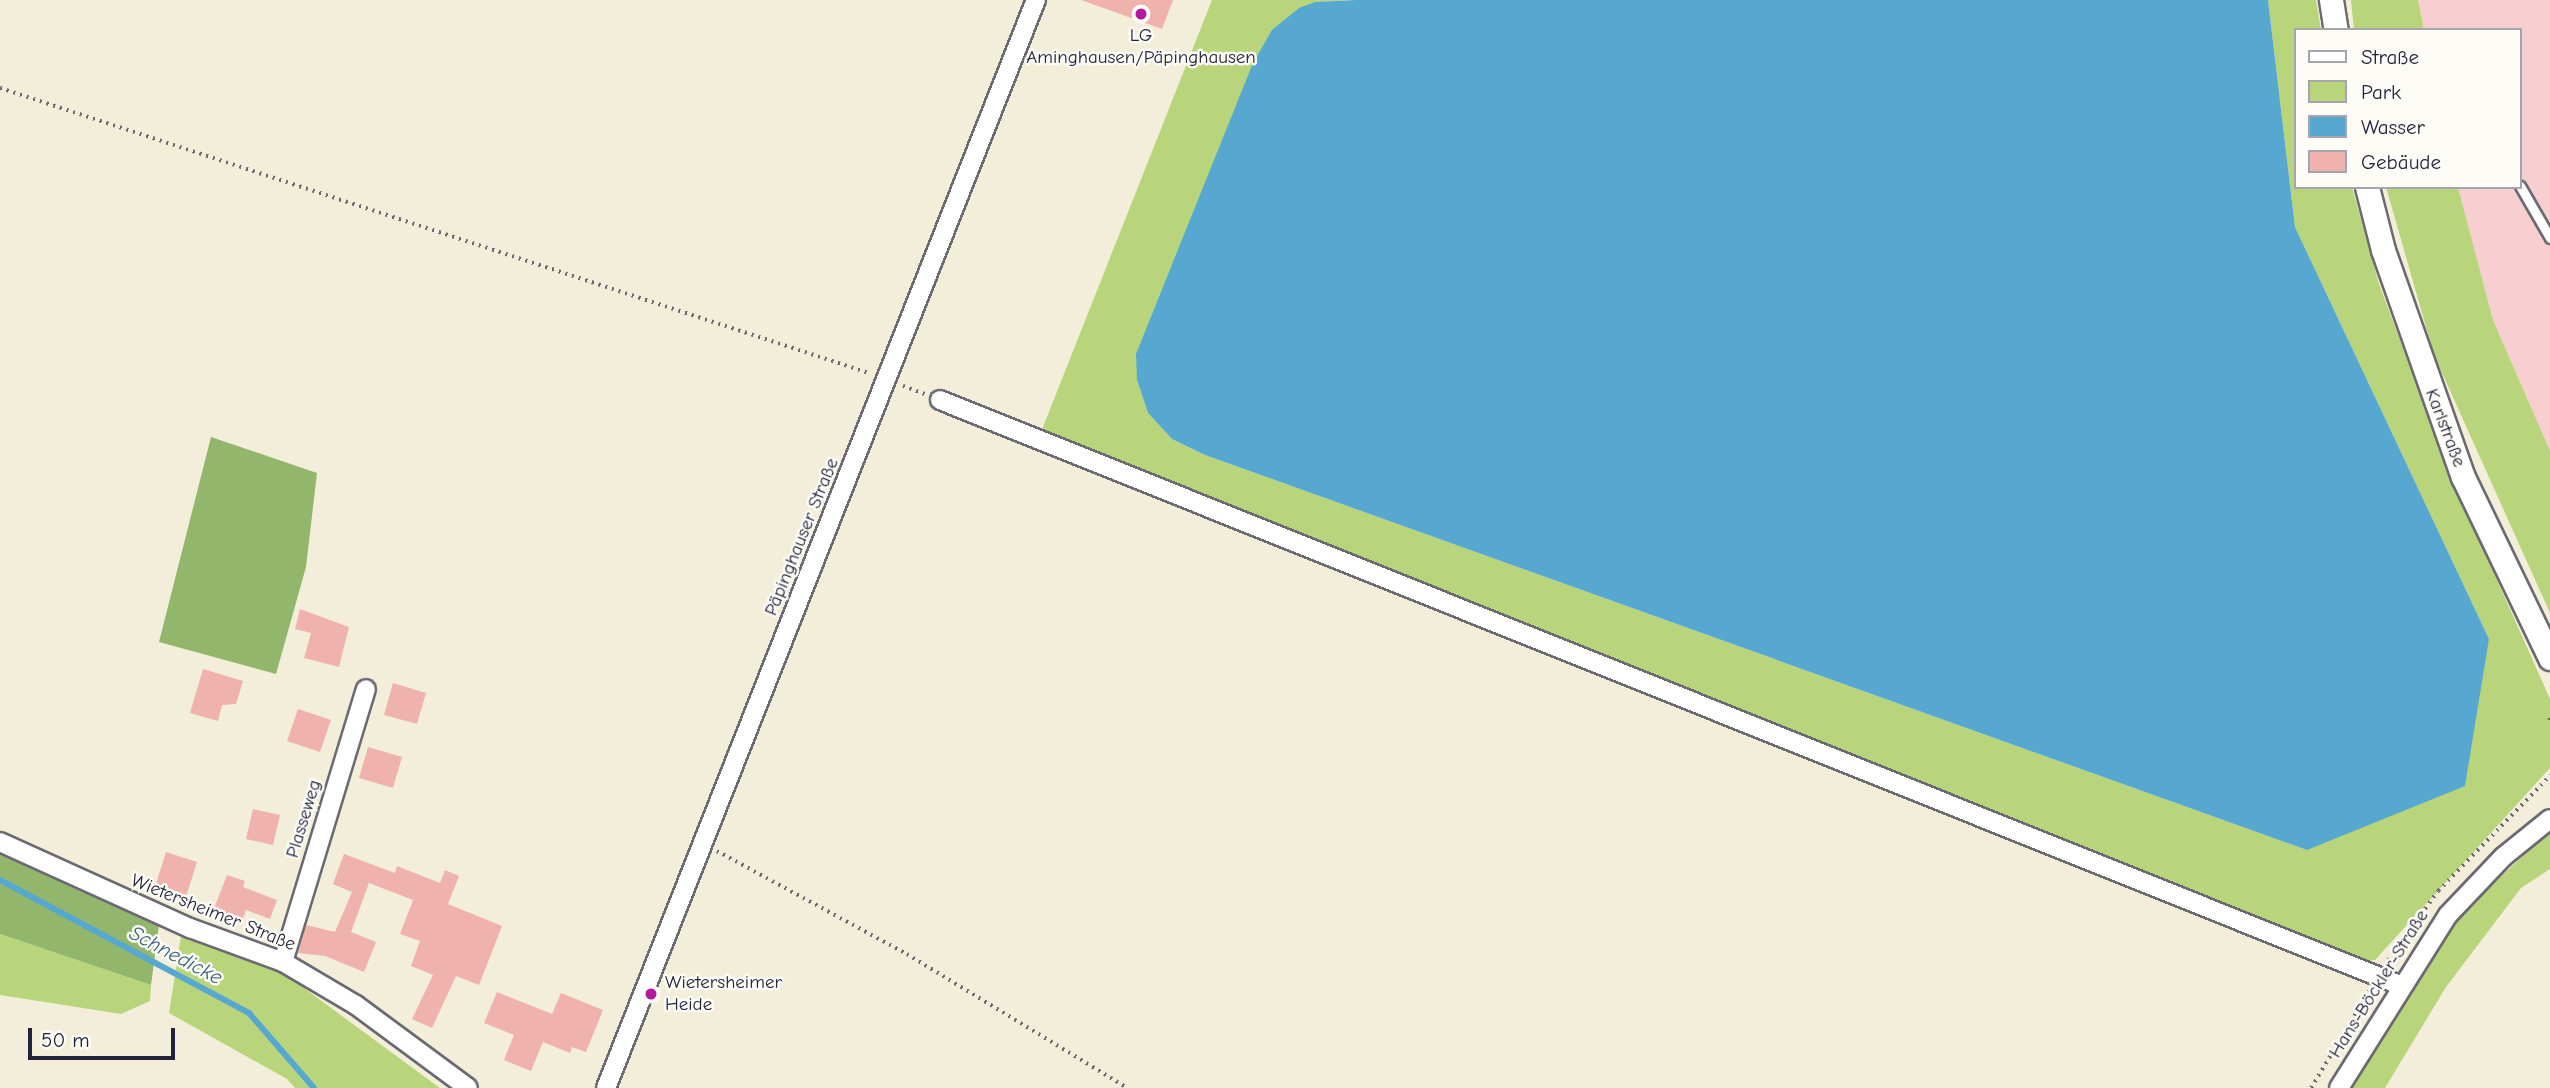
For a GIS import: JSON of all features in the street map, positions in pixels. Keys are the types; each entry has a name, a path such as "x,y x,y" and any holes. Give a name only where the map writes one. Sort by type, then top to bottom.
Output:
{"street":[{"name":"Päpinghauser Straße","path":"606,1088 1036,0"},
{"path":"2331,0 2336,28"},
{"name":"Karlstraße","path":"2368,189 2383,250 2463,477 2550,658"},
{"path":"940,400 2400,985"},
{"name":"Plasseweg","path":"283,962 366,689"},
{"name":"Hans-Böckler-Straße","path":"2339,1088 2400,985 2448,915 2503,857 2550,820"},
{"name":"Wietersheimer Straße","path":"0,842 190,928 283,962 366,1012 468,1088"}],"lane":[{"path":"2522,189 2550,237"}],"path":[{"path":"0,88 888,380 940,400"},
{"path":"702,843 884,941 1127,1088"}],"shaded area":[{"path":"2418,0 2550,0 2550,451 2493,320 2459,189 2522,189 2522,28 2424,28"}],"green space":[{"path":"1212,0 1356,0 1315,2 1137,380 1148,413 1172,439 1205,455 2307,850 2489,639 2295,227 2268,0 2316,0 2321,28 2294,28 2294,189 2353,189 2379,284 2452,479 2550,699 2550,768 2375,960 2364,961 1041,432"},
{"path":"2351,0 2418,0 2424,28 2354,28"},
{"path":"2387,189 2459,189 2493,320 2550,451 2550,613 2434,355"},
{"path":"211,437 317,473 306,567 276,674 159,642"},
{"path":"2550,831 2550,869 2521,888 2446,987 2385,1088 2351,1088 2424,964 2467,908"},
{"path":"0,850 159,925 151,985 0,934"},
{"path":"0,934 151,985 150,1001 121,1014 0,995"},
{"path":"181,936 278,969 440,1088 295,1088 287,1079 169,1013"}],"water":[{"path":"2268,0 2295,227 2489,639 2465,786 2307,850 1205,455 1172,439 1148,413 1137,380 1136,354 1253,63 1272,30 1299,8 1315,2"}],"building":[{"name":"LG Aminghausen/Päpinghausen","path":"1081,0 1173,0 1162,29"},
{"path":"300,609 349,627 339,667 304,658 311,633 295,629"},
{"path":"203,669 243,681 236,704 222,705 218,721 190,713"},
{"path":"393,683 426,693 417,724 384,715"},
{"path":"298,709 331,720 320,752 287,741"},
{"path":"368,747 402,757 393,788 359,778"},
{"path":"253,809 280,815 273,845 246,839"},
{"path":"166,852 197,862 186,897 155,887"},
{"path":"344,854 395,873 397,866 440,883 445,870 459,876 448,904 502,926 479,985 456,976 432,1028 412,1019 433,975 411,966 420,941 400,934 413,900 369,883 351,932 376,942 364,972 325,956 298,953 306,925 335,932 352,892 333,884"},
{"path":"227,875 245,881 243,887 277,900 270,919 246,910 242,921 213,911"},
{"path":"497,992 552,1014 561,993 603,1010 586,1052 572,1047 570,1053 543,1042 531,1071 504,1060 514,1035 484,1023"}],"waterway":[{"name":"Schnedicke","path":"0,880 249,1013 314,1088"}],"place":[{"name":"LG Aminghausen/Päpinghausen","path":"1141,14"},
{"name":"Wietersheimer Heide","path":"651,994"}]}
